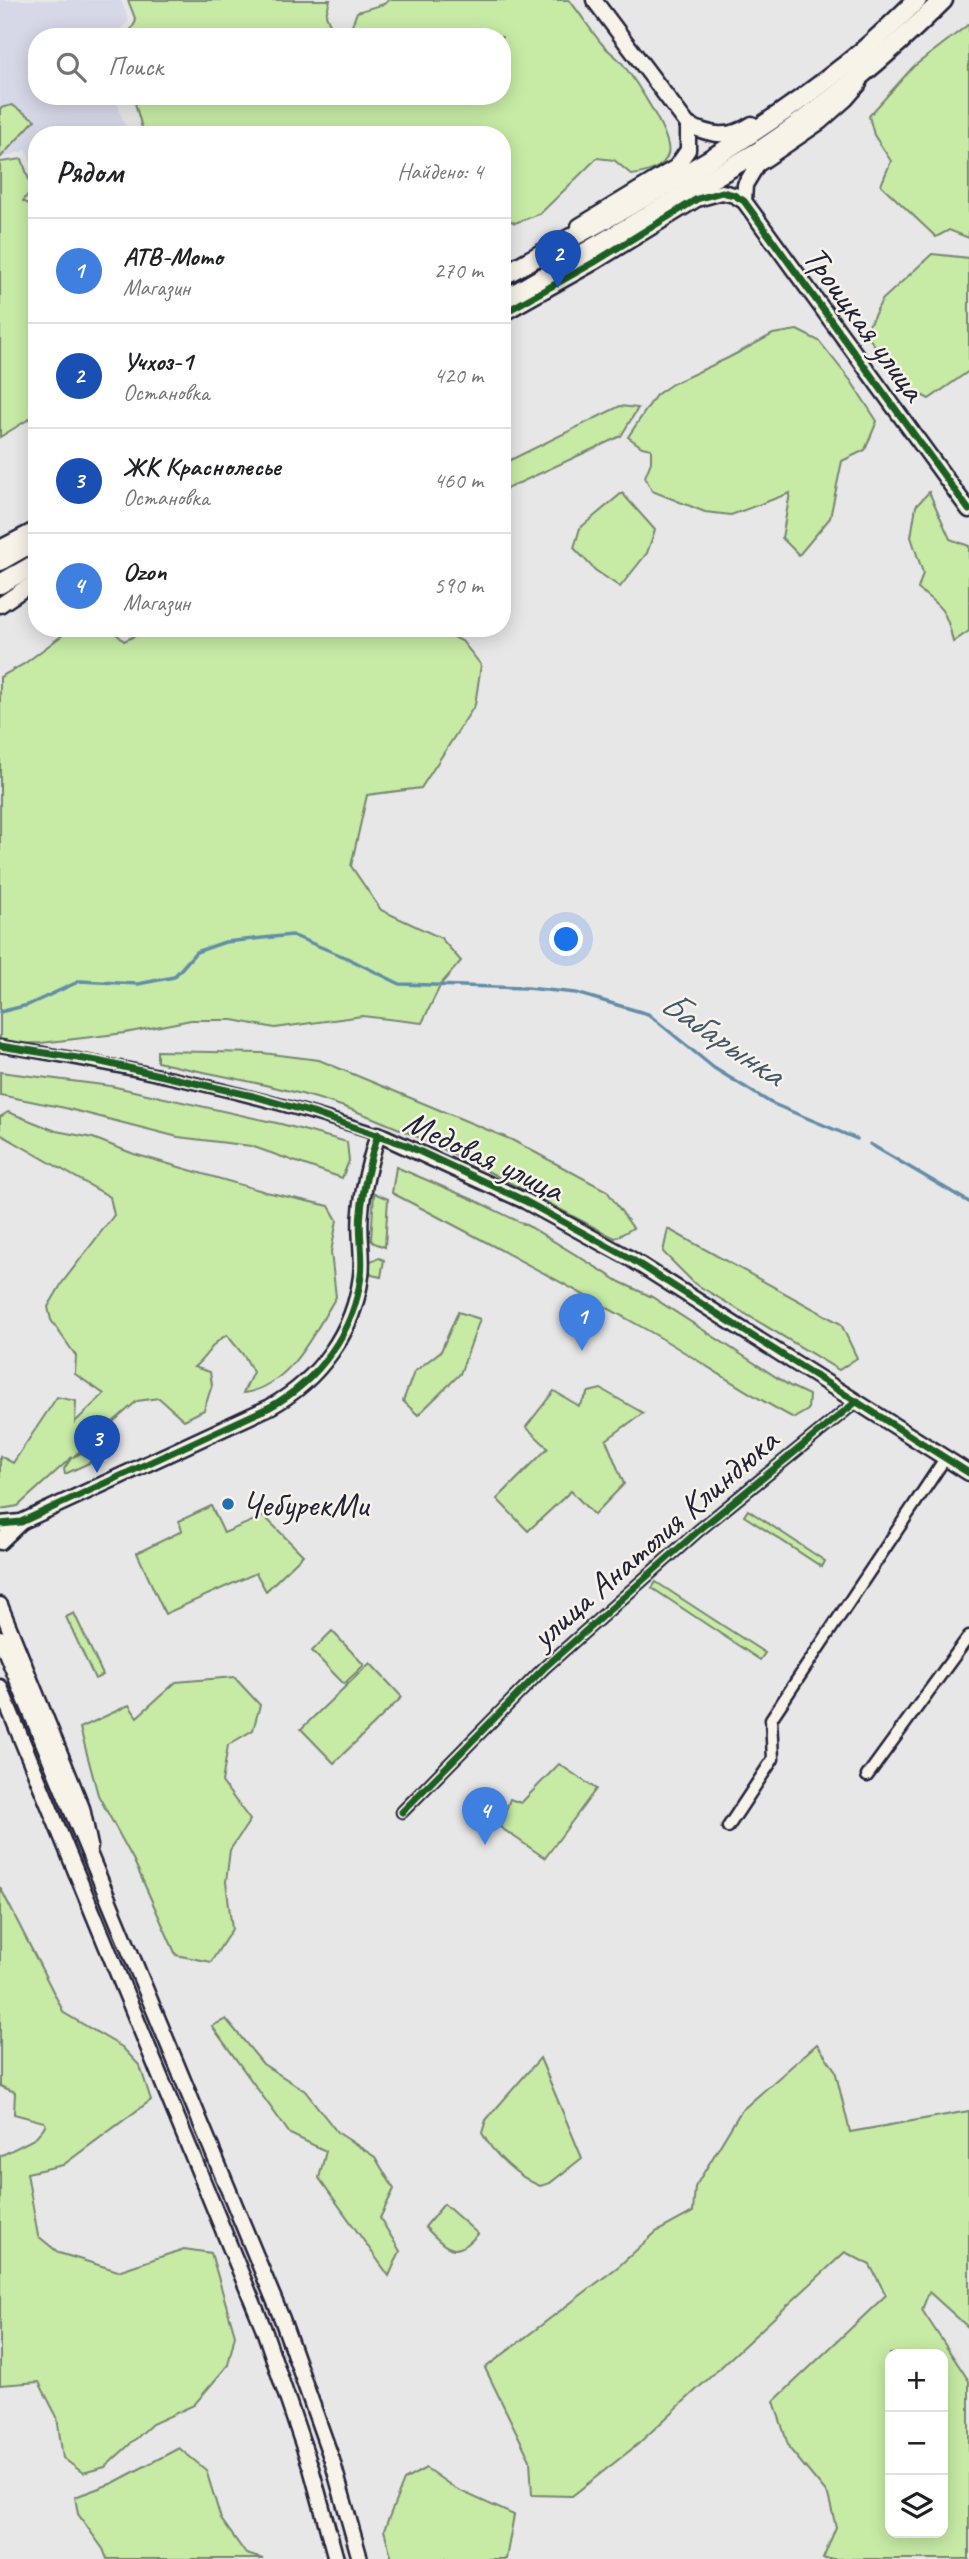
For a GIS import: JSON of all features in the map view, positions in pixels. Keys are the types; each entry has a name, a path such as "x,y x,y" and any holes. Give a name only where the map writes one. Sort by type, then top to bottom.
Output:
{"highway":[{"path":"511,271 681,176 748,135 838,72 917,0"},
{"path":"511,296 796,126 876,62 943,0"},
{"path":"0,561 28,545"},
{"path":"0,583 28,568"}],"street":[{"path":"594,0 688,125 715,135 727,136 744,130 806,89 838,72"},
{"path":"511,309 708,194 722,192 744,201 745,185 757,165 820,122 846,99 876,62"},
{"path":"548,250 588,219 676,167 688,150 688,125"},
{"name":"Троицкая улица","path":"744,201 969,509"},
{"path":"0,548 28,534"},
{"path":"0,606 28,586"},
{"name":"Медовая улица","path":"0,1046 170,1076 253,1096 377,1134 525,1201 631,1259 969,1473"},
{"path":"0,1542 21,1522 270,1407 307,1382 328,1358 351,1318 361,1275 360,1216 364,1184 377,1134"},
{"name":"улица Анатолия Клиндюка","path":"402,1812 550,1662 698,1531 857,1401"},
{"path":"728,1827 773,1759 771,1718 946,1457"},
{"path":"0,1524 21,1522"},
{"path":"0,1605 82,1808 92,1861"},
{"path":"867,1776 969,1636"},
{"path":"0,1638 282,2319 332,2460 360,2559"},
{"path":"0,1686 264,2327 311,2468 336,2559"}],"shaded area":[{"path":"0,0 121,0 129,21 122,28 28,28 28,105 118,105 125,126 28,126 28,155 26,150 0,159"}],"green space":[{"path":"128,0 330,0 326,15 332,28 132,28 136,21"},
{"path":"388,0 569,0 602,44 622,63 643,94 665,134 668,154 658,167 632,175 614,160 597,158 540,214 515,223 511,221 511,126 141,126 136,105 511,105 511,28 351,28 357,12 384,4"},
{"path":"969,24 969,238 949,230 936,237 881,185 891,161 874,135 869,116 913,67"},
{"path":"12,105 35,120 0,158 0,108"},
{"path":"22,159 28,177 28,194 23,201 28,204 28,420 0,437 0,162"},
{"path":"932,254 969,258 969,371 929,399 908,388 865,333 882,300"},
{"path":"797,330 819,341 851,381 877,421 865,450 842,461 830,518 799,555 782,538 790,493 731,515 705,512 652,491 645,477 651,462 651,449 642,447 628,437 656,395 672,384 773,334"},
{"path":"620,406 638,408 621,436 511,487 511,460"},
{"path":"929,492 950,539 969,546 969,631 953,642 943,611 918,589 923,573 911,537 916,506"},
{"path":"622,493 655,530 647,553 620,587 595,570 574,548 580,528"},
{"path":"60,637 120,637 124,641 132,637 453,637 462,641 481,665 475,705 421,788 367,795 351,866 381,910 441,938 461,961 441,984 422,1023 362,1016 275,1028 233,1020 191,1020 125,1033 41,1043 11,1044 0,1041 0,677 24,664"},
{"path":"157,1051 263,1053 319,1060 512,1140 607,1191 633,1228 615,1238 450,1152 382,1122 301,1094 157,1062"},
{"path":"0,1072 111,1086 281,1124 347,1142 349,1161 342,1178 251,1146 178,1137 65,1108 0,1095"},
{"path":"8,1112 56,1131 93,1138 134,1154 266,1192 329,1206 337,1220 331,1252 336,1297 298,1357 274,1381 243,1393 253,1372 227,1335 194,1367 210,1372 212,1385 204,1410 184,1420 159,1398 137,1401 73,1457 100,1444 111,1453 65,1474 64,1469 72,1457 18,1506 0,1509 0,1456 13,1463 57,1397 76,1401 75,1422 104,1394 75,1374 76,1356 51,1320 48,1307 62,1283 114,1215 110,1197 0,1134 0,1117"},
{"path":"396,1167 532,1228 620,1282 652,1297 790,1386 809,1395 808,1410 794,1418 647,1330 392,1193"},
{"path":"374,1193 388,1199 385,1247 371,1240"},
{"path":"668,1229 841,1324 857,1358 839,1370 694,1283 663,1252"},
{"path":"379,1258 384,1260 381,1277 372,1275 369,1270 370,1261"},
{"path":"458,1312 480,1319 460,1374 418,1415 403,1401 414,1372 441,1351"},
{"path":"601,1389 643,1413 606,1440 624,1484 594,1515 571,1491 528,1531 497,1499 548,1448 526,1427 554,1391 579,1406 589,1392"},
{"path":"211,1506 224,1533 264,1516 303,1555 266,1591 256,1573 165,1614 137,1553 182,1531 179,1521"},
{"path":"748,1510 825,1561 822,1567 744,1516"},
{"path":"656,1582 765,1653 760,1660 652,1588"},
{"path":"74,1613 103,1675 95,1679 66,1617"},
{"path":"332,1631 364,1665 344,1684 312,1651"},
{"path":"370,1663 402,1697 334,1763 301,1729"},
{"path":"234,1677 260,1705 253,1730 228,1745 222,1782 250,1820 230,1850 226,1882 232,1929 211,1962 176,1955 134,1861 98,1795 80,1728 129,1705 137,1717 176,1682"},
{"path":"559,1764 596,1789 545,1858 500,1827 510,1799 521,1803"},
{"path":"0,1887 64,2013 122,2047 140,2066 151,2100 63,2165 27,2173 38,2236 59,2253 118,2271 184,2249 211,2253 235,2335 228,2365 194,2405 152,2424 105,2467 83,2473 63,2458 57,2417 39,2382 0,2385 0,2156 34,2139 46,2125 44,2122 14,2114 15,2092 0,2086"},
{"path":"226,2019 263,2064 305,2091 337,2132 375,2157 394,2189 380,2218 400,2251 389,2276 319,2178 326,2151 290,2134 212,2026"},
{"path":"817,2044 835,2070 850,2132 969,2111 969,2328 929,2292 922,2310 948,2349 885,2349 885,2538 948,2538 948,2349 969,2381 969,2559 823,2559 836,2527 828,2495 789,2448 774,2401 886,2295 870,2265 845,2252 637,2445 572,2496 532,2495 530,2460 485,2368 619,2266 656,2232 693,2212 695,2187 741,2111"},
{"path":"540,2058 582,2158 550,2183 540,2186 507,2164 482,2133 486,2120"},
{"path":"444,2204 478,2234 463,2247 450,2248 425,2227"},
{"path":"179,2448 206,2470 221,2519 246,2554 263,2559 107,2559 78,2514 75,2497 113,2483"},
{"path":"426,2468 456,2489 514,2515 506,2559 392,2559 384,2530 404,2480"}],"waterway":[{"name":"Бабарынка","path":"0,1012 28,1005 80,981 138,984 174,977 196,952 225,942 292,935 400,984 527,988 576,993 648,1014 714,1068 771,1103 857,1139"},
{"name":"Бабарынка","path":"870,1144 969,1202"}],"cycle path":[{"path":"511,309 593,263 697,199 722,192 734,195 744,201 969,510"},
{"path":"0,1046 97,1061 253,1096 313,1113 406,1145 525,1201 631,1259 969,1473"},
{"path":"0,1524 21,1522 270,1407 304,1383 342,1335 357,1297 362,1268 362,1202 378,1134"},
{"path":"402,1812 544,1668 698,1531 857,1401"}],"place":[{"name":"Учхоз-1","path":"558,288"},
{"name":"АТВ-Мото","path":"582,1351"},
{"name":"ЖК Краснолесье","path":"97,1473"},
{"name":"ЧебурекМи","path":"228,1504"},
{"name":"Ozon","path":"485,1845"}]}
